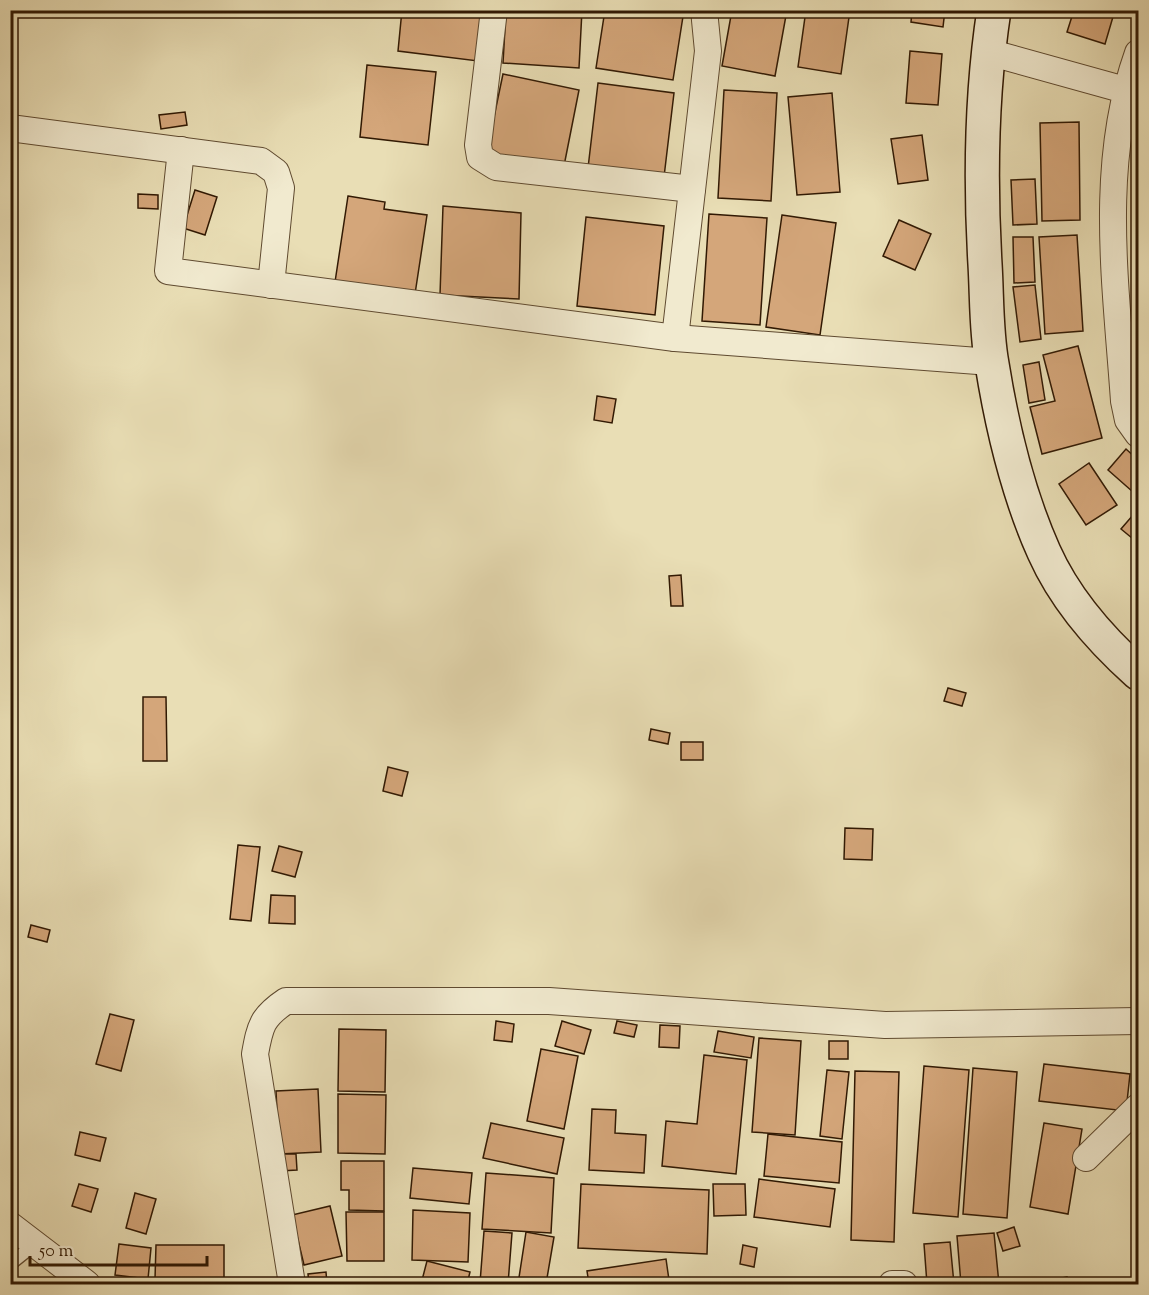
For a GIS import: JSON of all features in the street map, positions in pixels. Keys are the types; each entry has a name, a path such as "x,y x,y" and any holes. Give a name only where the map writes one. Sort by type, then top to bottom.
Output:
{"street":[{"path":"494,10 478,145 480,157 496,167 692,189"},
{"path":"675,338 708,51 704,10"},
{"path":"994,10 982,107 981,198 991,362 1022,491 1044,553 1072,601 1112,650 1138,674"},
{"path":"988,52 1125,90"},
{"path":"1138,53 1125,90 1116,152 1112,216 1124,401 1128,420 1138,434"},
{"path":"10,128 261,161 276,172 281,188 271,285"},
{"path":"181,150 168,271 675,338 991,362"},
{"path":"292,1284 255,1054 259,1030 269,1013 286,1001 549,1001 885,1026 1138,1022"},
{"path":"1086,1158 1138,1107"},
{"path":"10,1225 87,1284"},
{"path":"892,1284 904,1284"}],"lane":[{"path":"10,1264 35,1244"}],"building":[{"path":"402,10 484,10 478,61 398,51"},
{"path":"506,10 582,10 579,68 503,63"},
{"path":"605,10 684,10 673,80 596,68"},
{"path":"732,10 787,10 775,76 722,66"},
{"path":"806,10 850,10 841,74 798,67"},
{"path":"912,10 945,10 943,27 911,22"},
{"path":"1074,10 1115,10 1105,44 1067,32"},
{"path":"910,51 942,54 938,105 906,103"},
{"path":"367,65 436,72 428,145 360,137"},
{"path":"503,74 579,90 563,171 486,155"},
{"path":"598,83 674,93 664,177 588,168"},
{"path":"724,90 777,93 771,201 718,198"},
{"path":"832,93 840,192 797,195 788,97"},
{"path":"185,112 187,125 161,129 159,115"},
{"path":"1079,122 1080,220 1042,221 1040,123"},
{"path":"922,135 928,180 898,184 891,139"},
{"path":"1035,179 1037,224 1013,225 1011,180"},
{"path":"195,190 217,197 205,235 183,228"},
{"path":"138,194 158,195 158,209 138,208"},
{"path":"348,196 385,202 384,209 427,215 415,294 335,282"},
{"path":"443,206 521,213 519,299 440,295"},
{"path":"709,214 767,218 760,325 702,321"},
{"path":"782,215 836,223 820,335 766,327"},
{"path":"586,217 664,226 655,315 577,306"},
{"path":"899,220 931,234 915,270 883,256"},
{"path":"1077,235 1083,331 1045,334 1039,237"},
{"path":"1013,237 1033,237 1035,282 1014,283"},
{"path":"1035,285 1041,339 1020,342 1013,287"},
{"path":"1078,346 1102,438 1042,454 1030,407 1055,401 1043,355"},
{"path":"1039,362 1045,400 1029,403 1023,365"},
{"path":"597,396 616,399 612,423 594,420"},
{"path":"1126,449 1138,460 1138,486 1133,492 1108,470"},
{"path":"1089,463 1117,505 1086,525 1059,484"},
{"path":"1133,515 1138,520 1138,543 1121,529"},
{"path":"681,575 683,606 671,606 669,576"},
{"path":"948,688 966,693 962,706 944,701"},
{"path":"143,697 166,697 167,761 143,761"},
{"path":"651,729 670,733 668,744 649,740"},
{"path":"681,742 703,742 703,760 681,760"},
{"path":"388,767 408,772 402,796 383,791"},
{"path":"845,828 873,829 872,860 844,859"},
{"path":"238,845 260,847 251,921 230,919"},
{"path":"279,846 302,852 295,877 272,871"},
{"path":"271,895 295,896 295,924 269,923"},
{"path":"31,925 50,930 47,942 28,937"},
{"path":"110,1014 134,1020 121,1071 96,1064"},
{"path":"496,1021 514,1024 512,1042 494,1040"},
{"path":"562,1021 591,1030 584,1054 555,1046"},
{"path":"617,1021 637,1025 634,1037 614,1033"},
{"path":"660,1025 680,1026 679,1048 659,1047"},
{"path":"339,1029 386,1030 385,1092 338,1091"},
{"path":"718,1031 754,1037 751,1058 714,1052"},
{"path":"759,1038 801,1041 795,1135 752,1132"},
{"path":"829,1041 848,1041 848,1059 829,1059"},
{"path":"541,1049 578,1056 564,1129 527,1121"},
{"path":"704,1055 747,1060 736,1174 662,1166 666,1121 697,1124"},
{"path":"1044,1064 1130,1074 1126,1111 1039,1101"},
{"path":"924,1066 969,1070 958,1217 913,1213"},
{"path":"973,1068 1017,1072 1007,1218 963,1214"},
{"path":"827,1070 849,1072 842,1139 820,1136"},
{"path":"855,1071 899,1072 894,1242 851,1240"},
{"path":"318,1089 321,1152 279,1154 276,1091"},
{"path":"338,1094 386,1095 385,1154 338,1153"},
{"path":"592,1109 616,1110 615,1133 646,1135 644,1173 589,1170"},
{"path":"491,1123 564,1138 557,1174 483,1158"},
{"path":"1044,1123 1082,1129 1068,1214 1030,1207"},
{"path":"80,1132 106,1138 100,1161 75,1155"},
{"path":"768,1134 842,1142 839,1183 764,1176"},
{"path":"279,1154 296,1154 297,1170 280,1171"},
{"path":"341,1161 384,1161 384,1211 349,1210 349,1190 341,1190"},
{"path":"413,1168 472,1173 469,1204 410,1198"},
{"path":"486,1173 554,1178 551,1233 482,1229"},
{"path":"759,1179 835,1189 830,1227 754,1217"},
{"path":"79,1184 98,1189 91,1212 72,1206"},
{"path":"581,1184 709,1190 707,1254 578,1248"},
{"path":"713,1184 745,1184 746,1215 714,1216"},
{"path":"135,1193 156,1199 146,1234 126,1228"},
{"path":"330,1206 342,1256 304,1265 292,1215"},
{"path":"413,1210 470,1213 468,1262 412,1260"},
{"path":"346,1212 384,1212 384,1261 347,1261"},
{"path":"1014,1227 1020,1246 1003,1251 997,1233"},
{"path":"484,1231 512,1233 508,1284 480,1283"},
{"path":"526,1232 554,1237 546,1284 518,1284"},
{"path":"994,1233 999,1284 961,1284 957,1236"},
{"path":"950,1242 954,1284 927,1284 924,1244"},
{"path":"119,1244 151,1248 148,1279 115,1275"},
{"path":"156,1245 224,1245 224,1279 155,1279"},
{"path":"743,1245 757,1248 754,1267 740,1264"},
{"path":"666,1259 669,1280 636,1284 589,1284 587,1271"},
{"path":"427,1261 470,1272 467,1284 421,1284"},
{"path":"326,1272 327,1284 309,1284 308,1274"},
{"path":"1067,1277 1069,1284 1035,1284"},
{"path":"333,1278 379,1280 379,1284 333,1284"}]}
